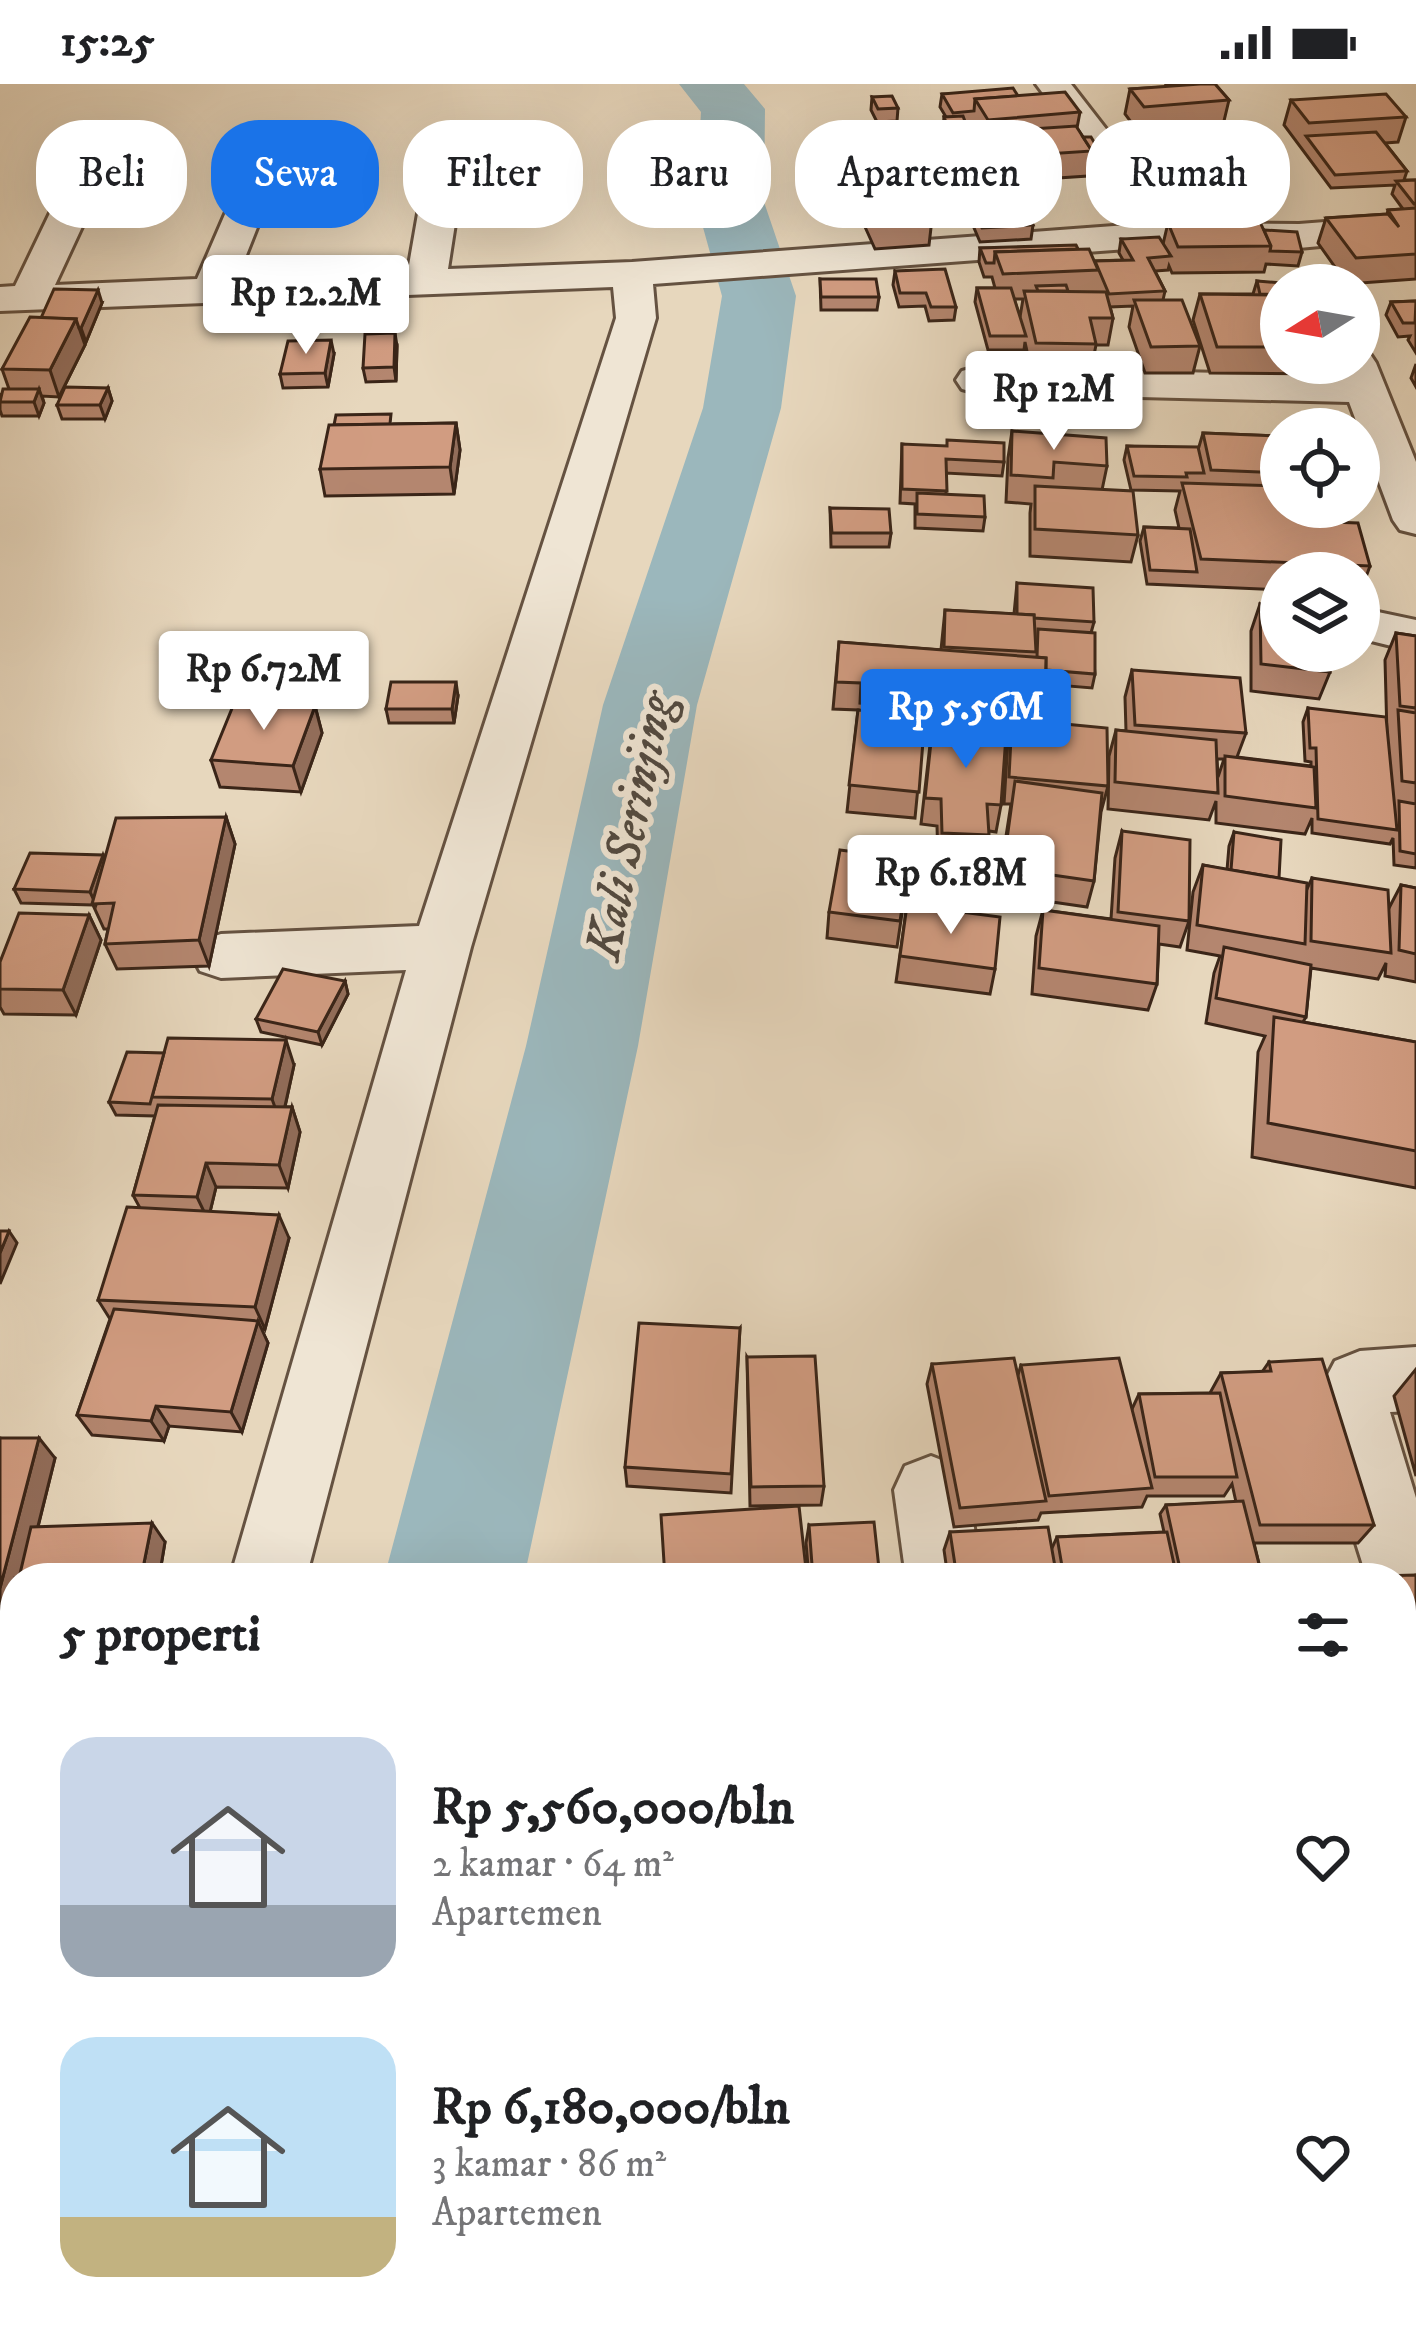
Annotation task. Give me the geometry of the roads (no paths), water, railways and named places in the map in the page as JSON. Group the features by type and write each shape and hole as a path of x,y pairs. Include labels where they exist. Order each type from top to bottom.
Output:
{"street":[{"path":"1053,84 1168,234"},
{"path":"15,298 632,274 1168,234 1307,252 1416,226"},
{"path":"15,298 57,228"},
{"path":"211,292 238,228"},
{"path":"426,282 435,228"},
{"path":"272,1563 442,947 636,318 632,274"},
{"path":"977,380 1260,377"},
{"path":"1363,384 1416,520"},
{"path":"1380,628 1416,636"},
{"path":"221,956 442,947"},
{"path":"1401,1563 1358,1435 1351,1399 1360,1383 1416,1378"},
{"path":"932,1490 942,1563"}],"waterway":[{"name":"Kali Serinjing","path":"458,1563 582,1046 650,705 742,408 759,296 730,202 733,109 710,84"}]}
